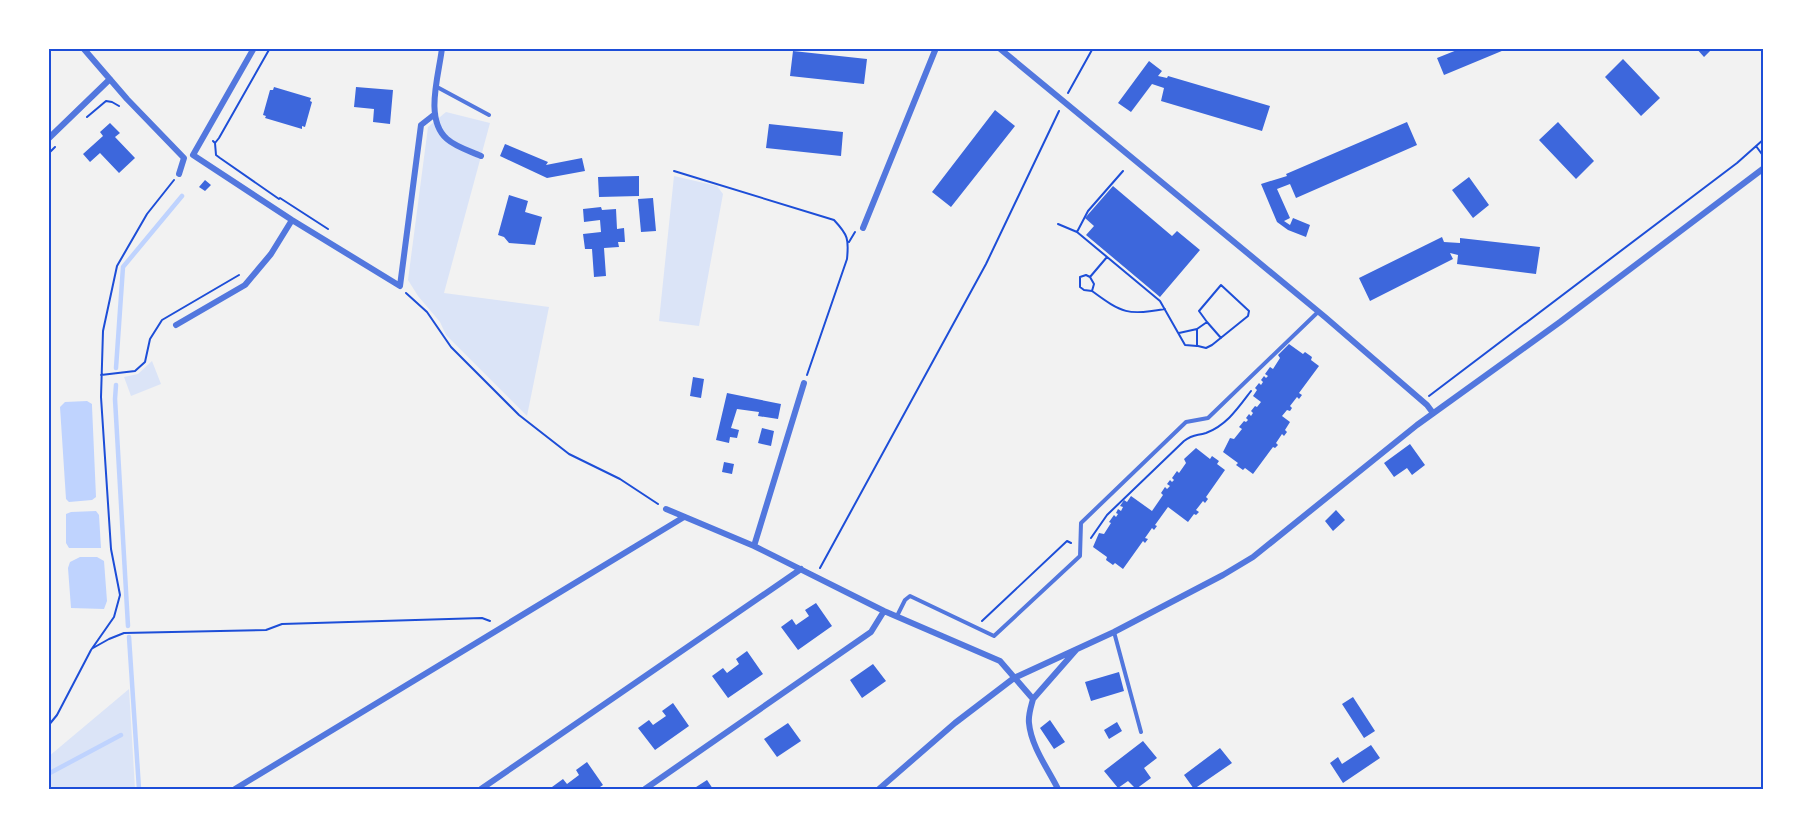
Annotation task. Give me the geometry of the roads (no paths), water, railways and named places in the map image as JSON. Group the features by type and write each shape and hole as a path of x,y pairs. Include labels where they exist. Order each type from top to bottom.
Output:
{"street":[{"path":"83,48 127,99 184,158"},
{"path":"184,158 193,155 205,137 254,48"},
{"path":"442,48 435,120 441,133 450,141 481,156"},
{"path":"863,228 936,48"},
{"path":"999,48 1318,312 1433,413"},
{"path":"48,139 111,79"},
{"path":"193,155 292,220 400,286 421,125 435,114"},
{"path":"179,174 184,158"},
{"path":"879,789 955,723 1014,678 1078,647 1114,633 1223,576 1252,557 1433,413 1560,322 1764,168"},
{"path":"176,325 245,285 271,254 292,220"},
{"path":"754,546 804,382"},
{"path":"666,509 754,546 884,611 1000,661 1033,699"},
{"path":"235,789 684,517"},
{"path":"481,789 801,569"},
{"path":"645,789 872,632 884,611"},
{"path":"1058,789 1033,740 1028,722 1033,699 1078,647"}],"lane":[{"path":"437,87 489,115"},
{"path":"897,616 905,600 910,596 994,636 1080,556 1081,523 1186,422 1208,418 1318,312"},
{"path":"1114,633 1140,732"}],"water":[{"path":"87,401 92,404 96,497 92,500 69,502 66,499 60,407 65,402"},
{"path":"96,511 99,515 101,548 69,548 66,543 66,514"},
{"path":"80,557 97,557 104,561 107,601 104,609 71,608 68,568 70,562"}],"waterway":[{"path":"116,368 123,267 182,196"},
{"path":"116,385 128,626"},
{"path":"129,637 139,789"},
{"path":"48,774 121,735"}]}
